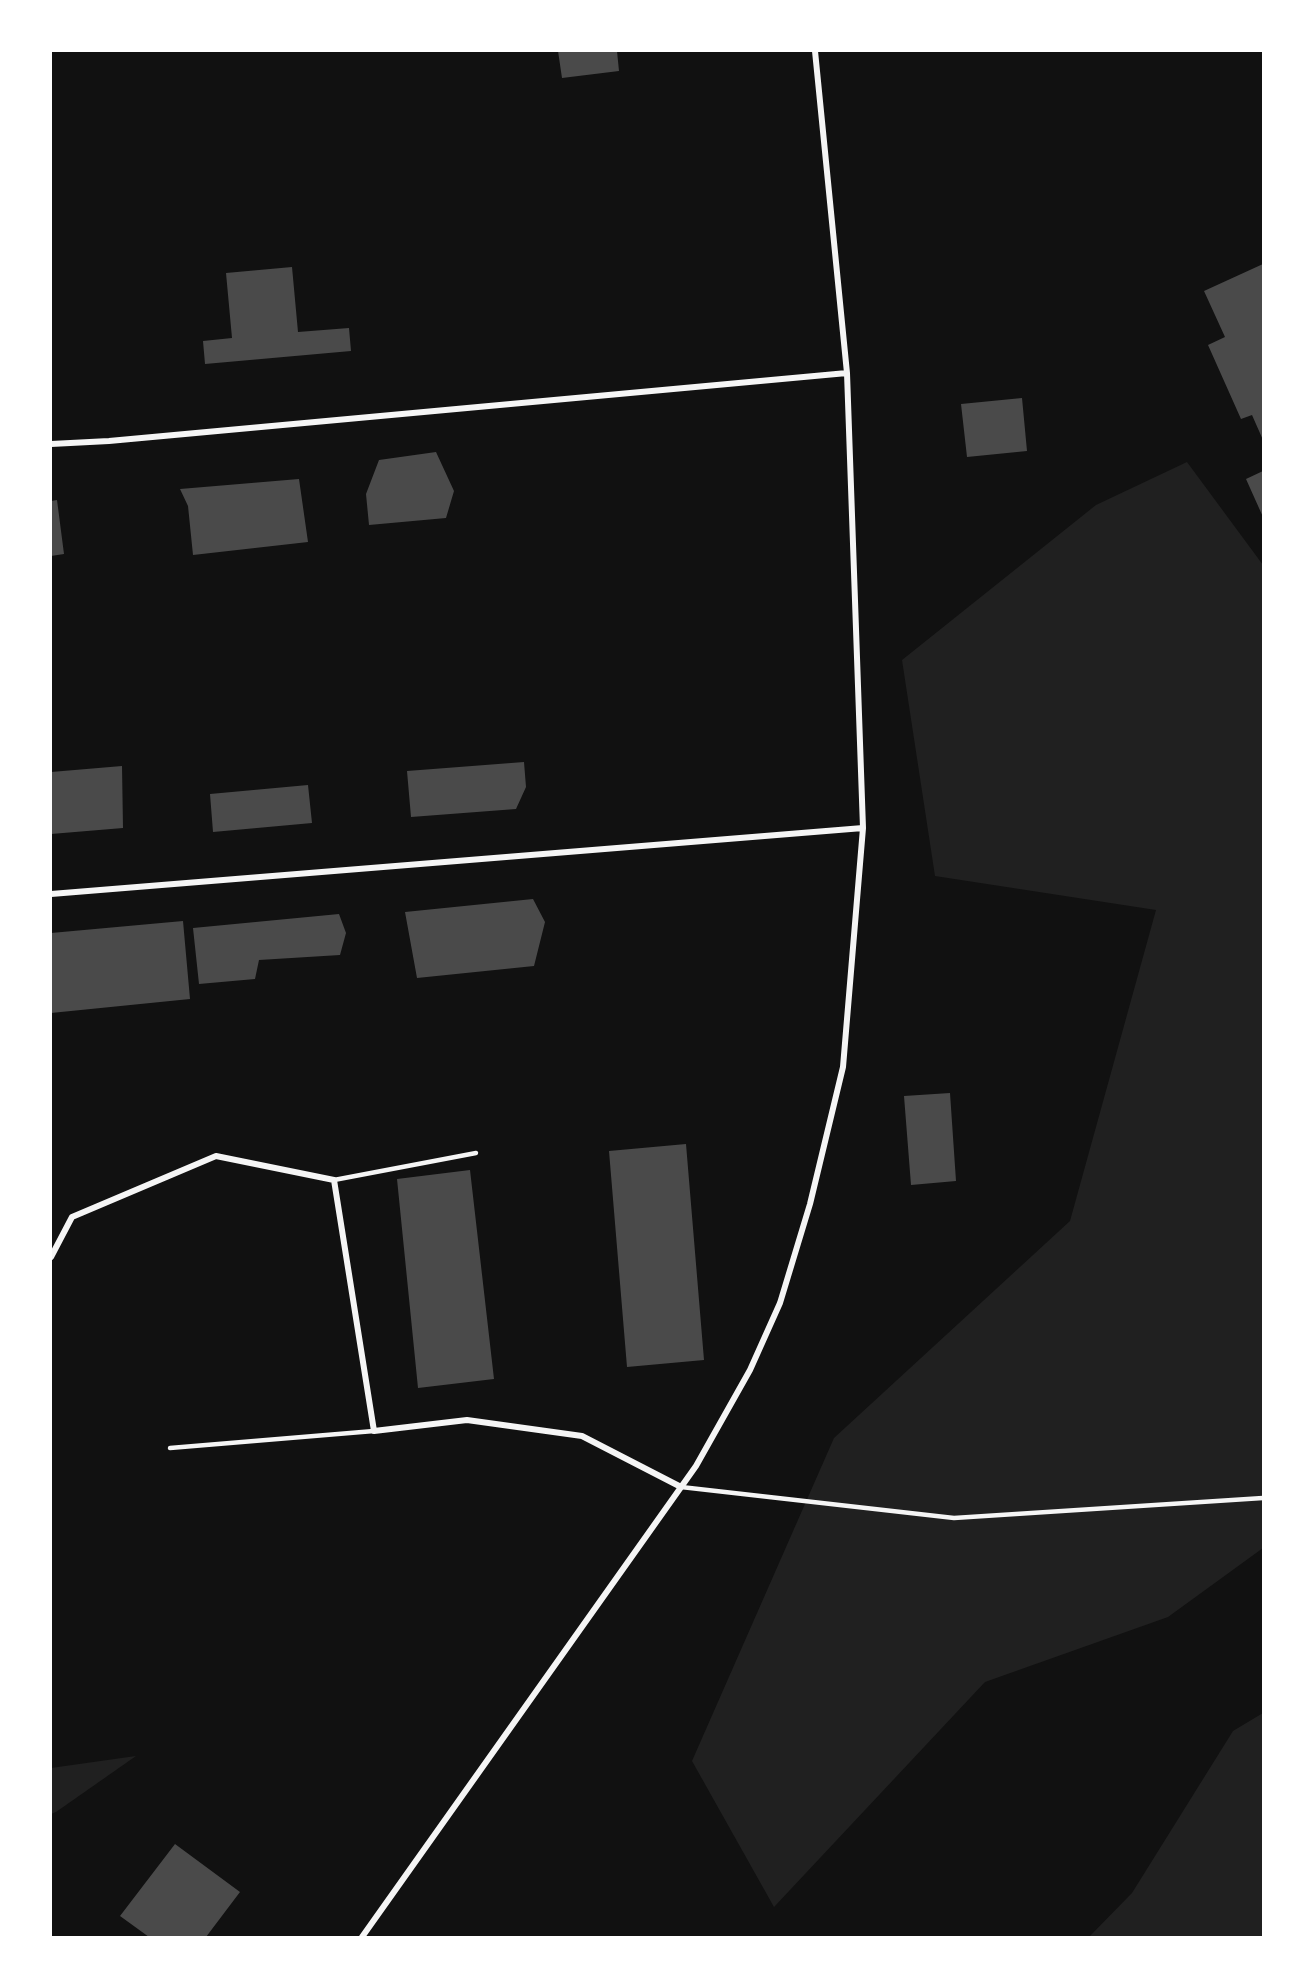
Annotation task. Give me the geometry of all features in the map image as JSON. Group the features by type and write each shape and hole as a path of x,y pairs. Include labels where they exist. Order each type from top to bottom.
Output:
{"street":[{"path":"362,1937 696,1466 750,1370 780,1303 810,1204 843,1067 862,828 847,373 815,51"},
{"path":"51,444 847,373"},
{"path":"51,894 862,828"},
{"path":"51,1257 72,1217 216,1156 334,1180 374,1431 467,1420 582,1436 681,1487"}],"lane":[{"path":"334,1180 476,1153"},
{"path":"170,1448 374,1431"},
{"path":"681,1487 954,1518 1263,1498"}],"shaded area":[{"path":"1187,462 1263,565 1263,1548 1168,1617 985,1682 774,1907 692,1761 834,1438 1070,1221 1156,910 935,876 902,660 1096,505"},
{"path":"1263,1713 1263,1937 1089,1937 1132,1893 1233,1731"},
{"path":"136,1756 56,1812 51,1814 51,1768"}],"building":[{"path":"558,51 617,51 619,71 562,78"},
{"path":"1263,264 1263,440 1252,415 1241,419 1208,345 1225,337 1204,291"},
{"path":"292,267 298,332 349,328 351,351 205,364 203,341 232,338 226,273"},
{"path":"1022,398 1027,451 967,457 961,404"},
{"path":"436,452 454,491 446,518 369,525 366,494 379,460"},
{"path":"1263,471 1263,517 1246,479"},
{"path":"299,479 308,542 193,555 188,506 180,489"},
{"path":"57,500 64,554 51,556 51,501"},
{"path":"524,762 526,787 516,809 411,817 407,771"},
{"path":"122,766 123,828 51,834 51,772"},
{"path":"308,785 312,823 213,832 210,794"},
{"path":"533,899 545,922 534,966 417,978 405,912"},
{"path":"339,914 346,933 340,955 259,960 255,979 199,984 193,928"},
{"path":"183,921 190,999 51,1013 51,933"},
{"path":"950,1093 956,1181 911,1185 904,1096"},
{"path":"686,1144 704,1360 627,1367 609,1151"},
{"path":"470,1170 494,1379 418,1388 397,1179"},
{"path":"175,1844 240,1892 206,1937 149,1937 120,1916"}]}
